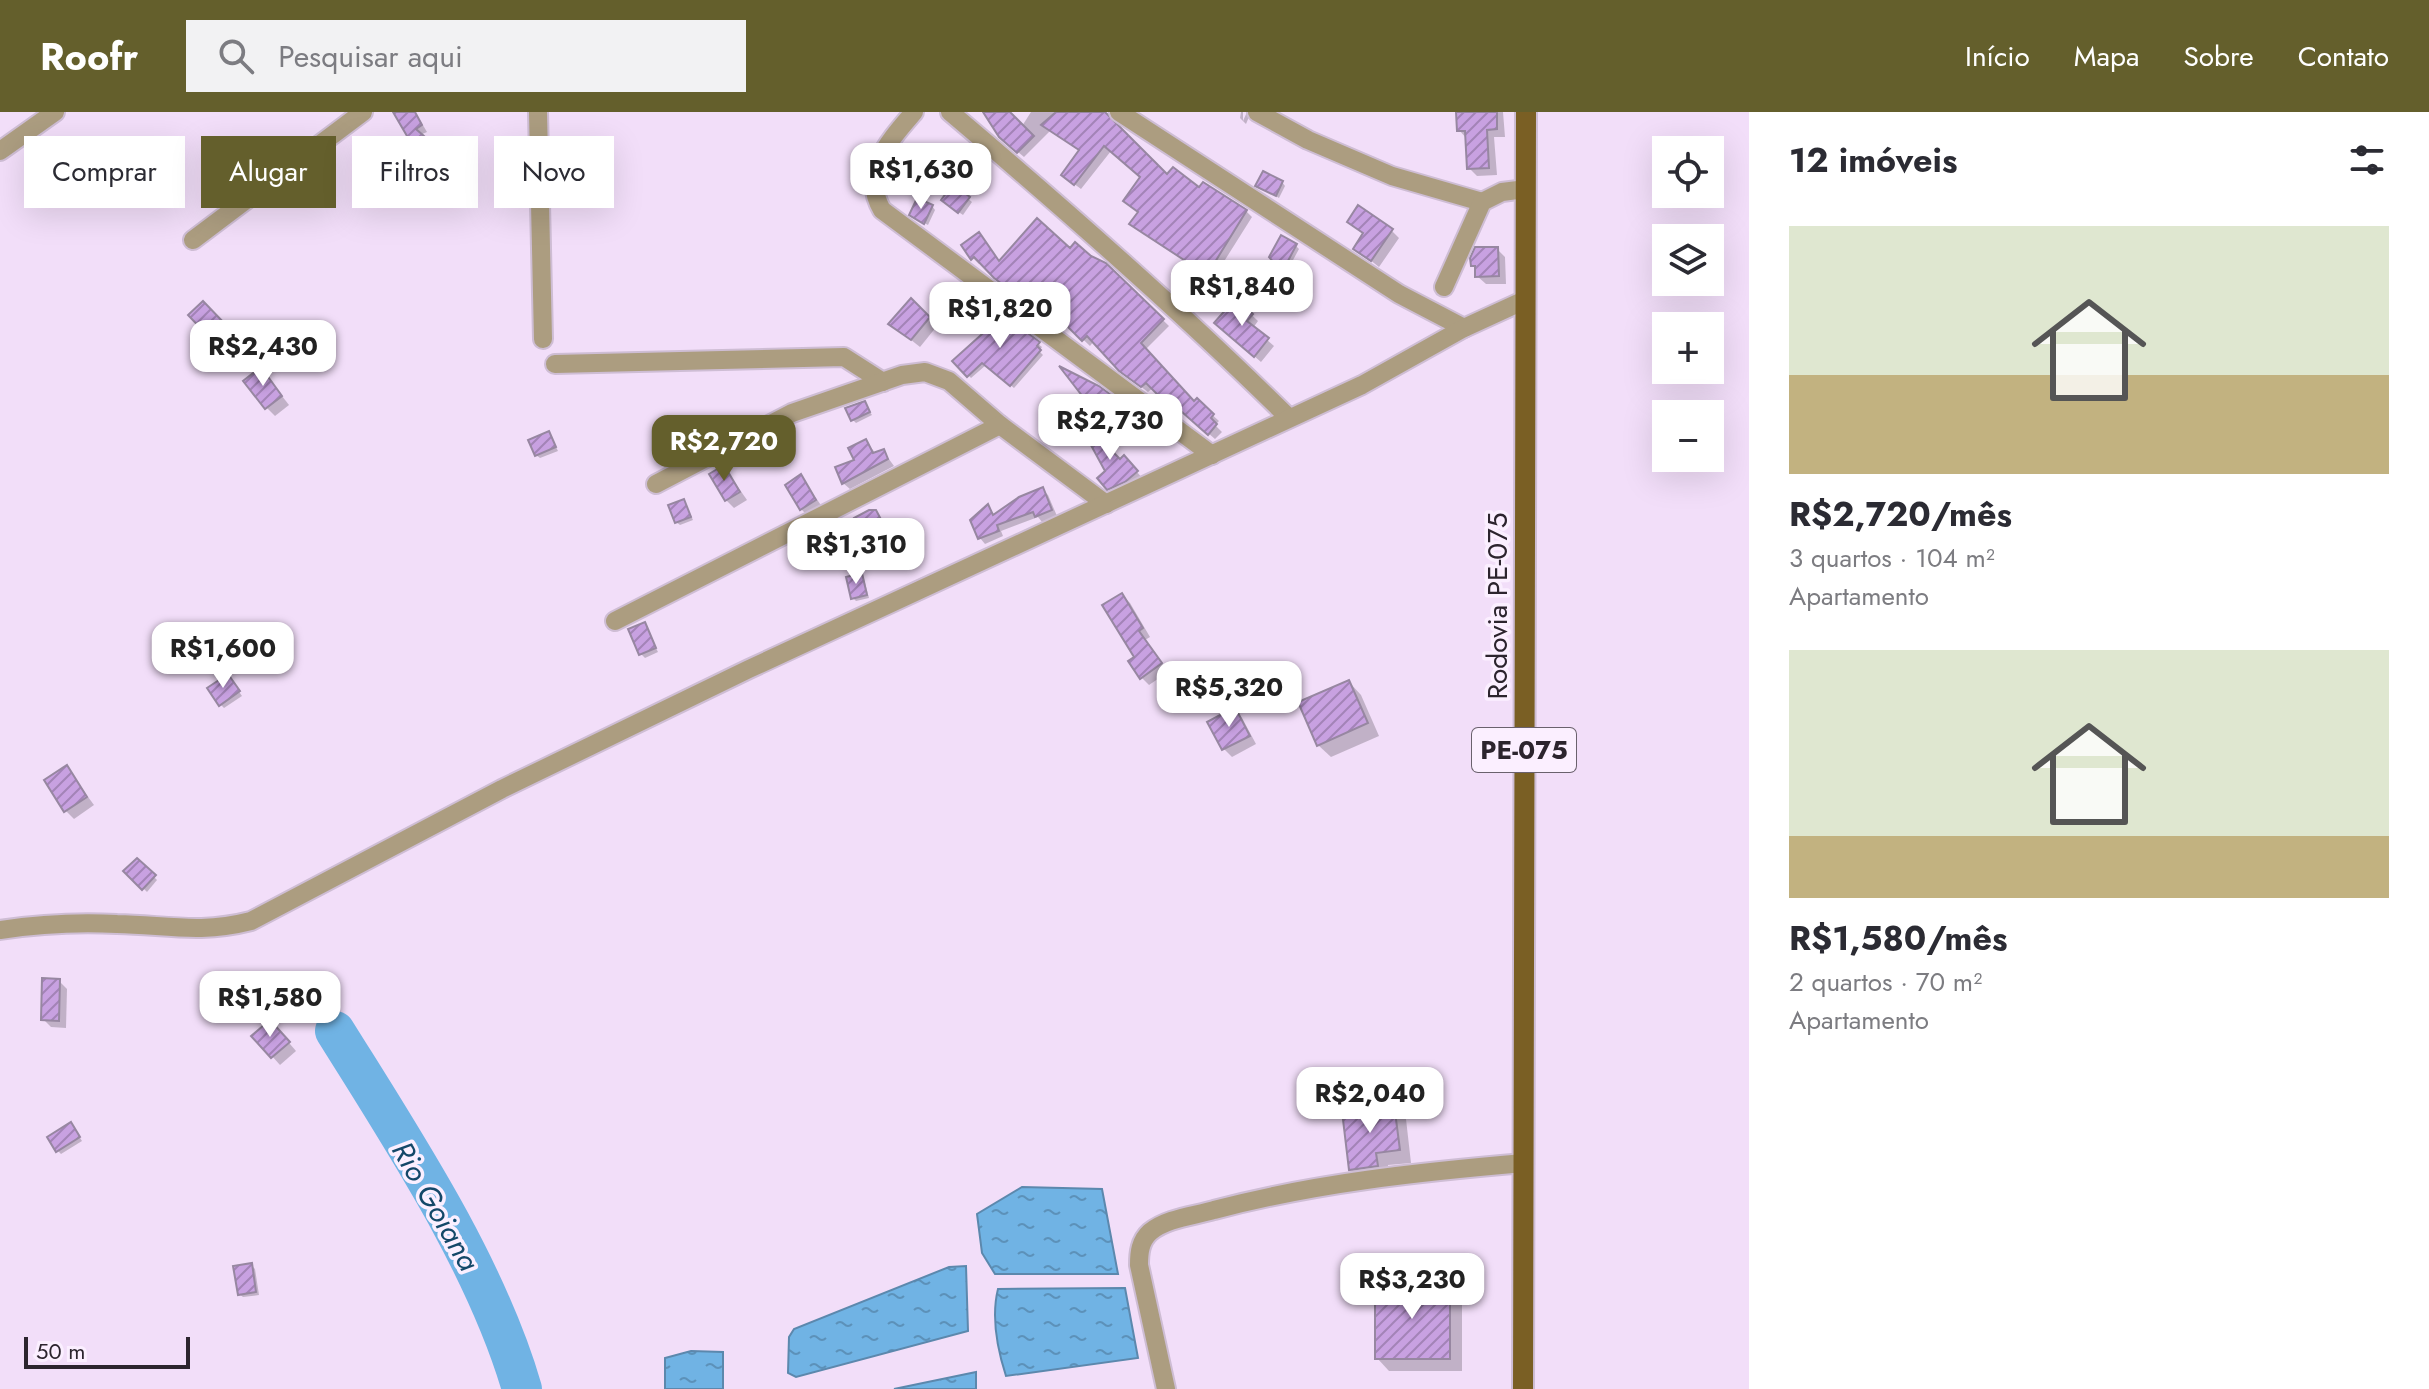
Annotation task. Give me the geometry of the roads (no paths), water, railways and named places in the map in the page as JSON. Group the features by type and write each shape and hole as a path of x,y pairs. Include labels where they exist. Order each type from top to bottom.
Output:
{"main road":[{"name":"Rodovia PE-075","path":"1523,1389 1526,112"}],"street":[{"path":"0,151 55,112"},
{"path":"193,240 363,112"},
{"path":"538,112 543,339"},
{"path":"914,112 886,145 874,169 877,201 882,210 1212,455"},
{"path":"950,112 1094,234 1221,350 1288,417"},
{"path":"1119,112 1399,294 1464,328"},
{"path":"1257,112 1308,140 1392,176 1482,202"},
{"path":"1444,287 1482,202 1502,192 1526,189"},
{"path":"0,930 46,923 119,924 191,930 229,927 251,921 516,782 749,669 1362,385 1464,328 1525,300"},
{"path":"555,364 844,357 883,382"},
{"path":"656,484 792,413 883,382 925,372 949,381 1000,425 1106,504"},
{"path":"615,621 1000,425"},
{"path":"1166,1389 1139,1265 1140,1246 1151,1231 1166,1223 1233,1205 1328,1184 1524,1163"}],"water":[{"path":"1022,1187 1102,1189 1118,1274 995,1274 982,1253 977,1214"},
{"path":"966,1266 968,1331 796,1377 788,1373 789,1337 794,1329 949,1267"},
{"path":"1125,1288 1138,1358 1006,1376 996,1332 998,1289"},
{"path":"691,1351 723,1352 723,1389 665,1389 665,1358"},
{"path":"976,1372 976,1389 894,1389"}],"waterway":[{"name":"Rio Goiana","path":"335,1031 415,1159 465,1250 506,1342 522,1389"}]}
